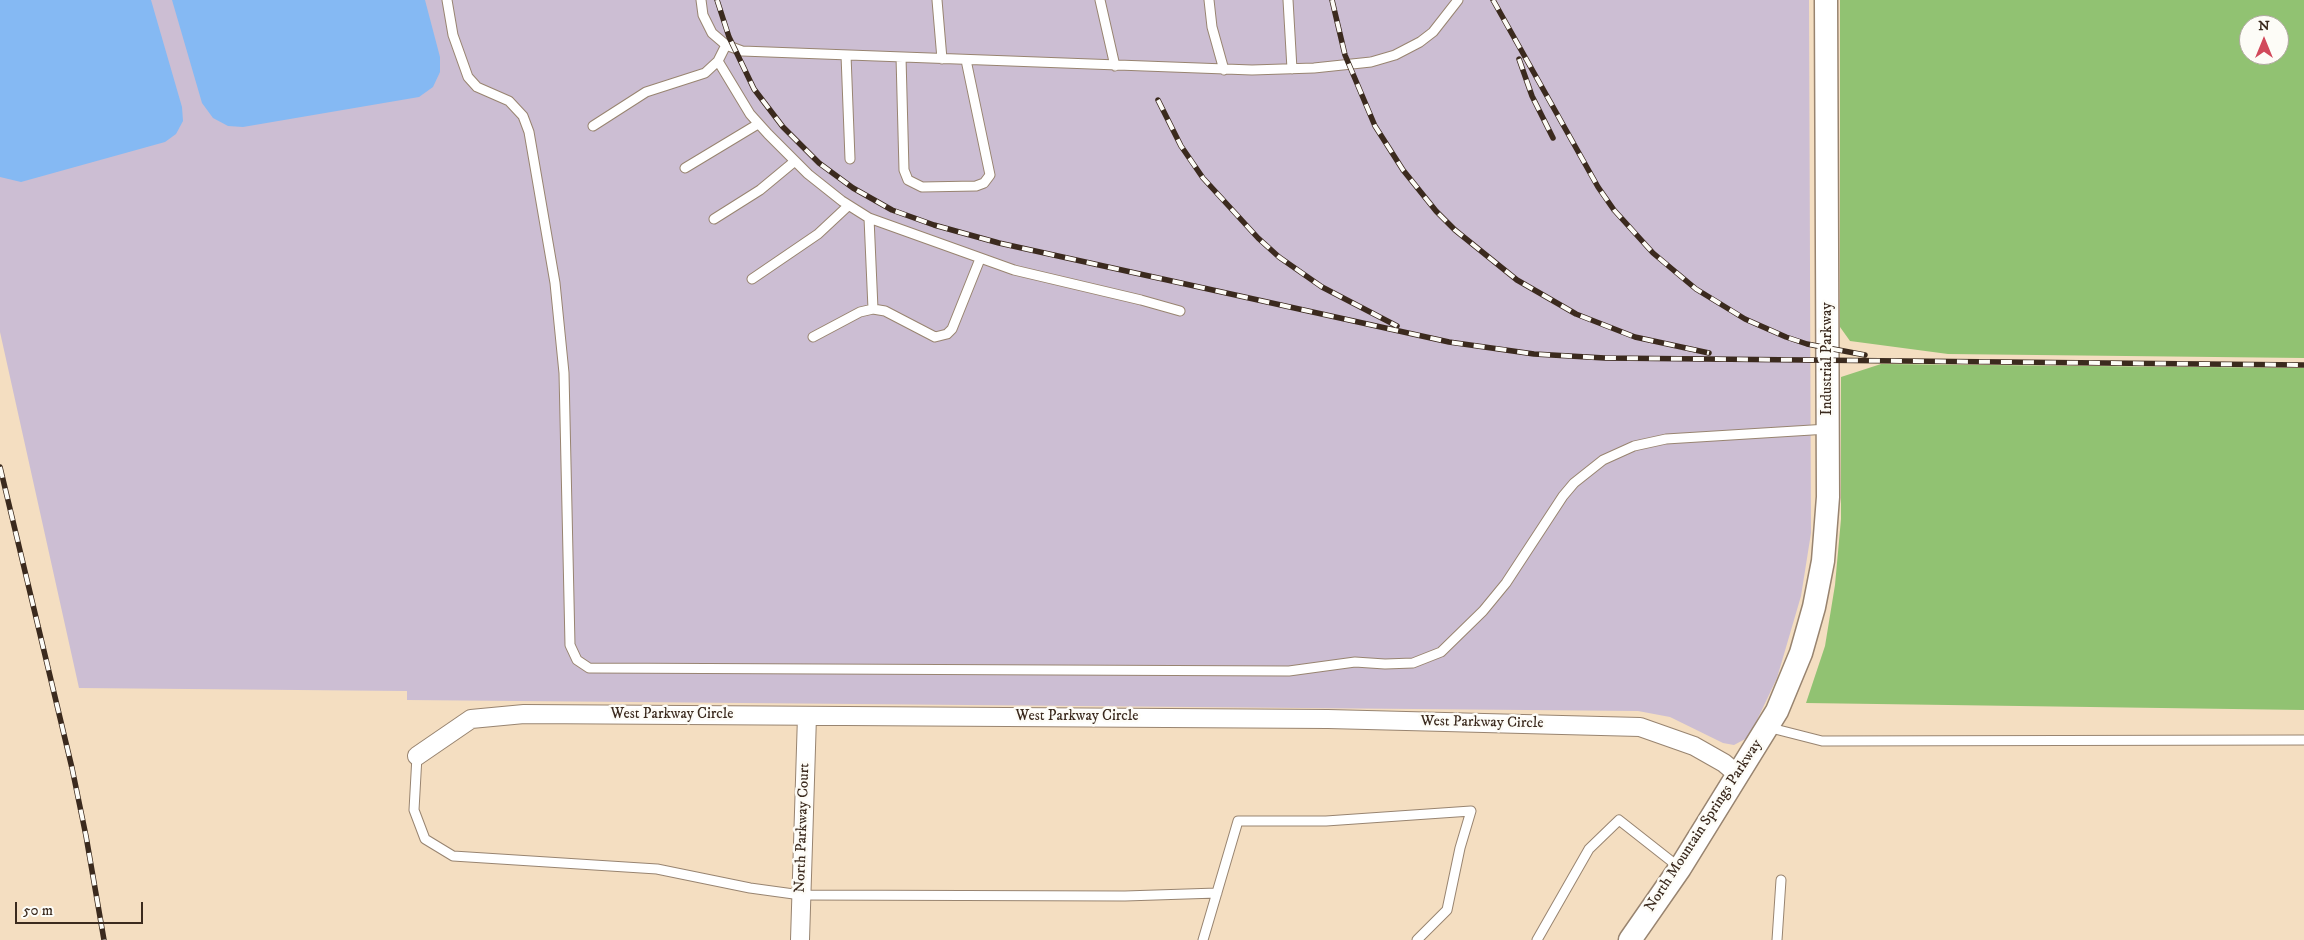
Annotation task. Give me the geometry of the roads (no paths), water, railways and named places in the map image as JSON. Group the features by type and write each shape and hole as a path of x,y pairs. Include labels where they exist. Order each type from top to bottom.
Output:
{"street":[{"name":"Industrial Parkway","path":"1772,719 1801,653 1814,607 1823,561 1828,497 1826,0"},
{"name":"West Parkway Circle","path":"417,756 471,719 524,714 1328,719 1640,727 1694,746 1724,762 1737,774"},
{"name":"North Parkway Court","path":"800,940 807,716"},
{"name":"North Mountain Springs Parkway","path":"1630,940 1680,868 1772,719"}],"lane":[{"path":"447,0 453,35 468,77 477,87 509,101 523,116 529,132 555,283 564,374 570,645 577,660 589,668 1289,672 1356,662 1413,663 1441,652 1483,610 1506,584 1563,496 1588,470 1603,460 1634,446 1666,439 1828,429"},
{"path":"701,0 707,24 712,33 726,45 751,52 1224,70 1292,69 1371,62 1396,55 1420,42 1433,32 1458,0"},
{"path":"937,0 942,59"},
{"path":"1100,0 1115,66"},
{"path":"1208,0 1214,34 1224,70"},
{"path":"1288,0 1292,69"},
{"path":"593,126 636,97 660,87 705,73 718,61 726,45"},
{"path":"846,55 850,159"},
{"path":"900,57 904,170 908,180 922,187 976,186 984,183 990,175 966,60"},
{"path":"718,61 758,124 795,161 848,206 869,218 980,259 1042,278 1180,311"},
{"path":"685,168 758,124"},
{"path":"714,219 760,190 795,161"},
{"path":"752,279 818,234 848,206"},
{"path":"869,218 873,309"},
{"path":"813,336 860,312 873,309 884,311 929,335 941,336 948,334 952,329 980,259"},
{"path":"1772,719 1822,741 2304,740"},
{"path":"417,756 414,810 425,839 453,856 657,869 750,888 801,895 1125,896 1217,893"},
{"path":"1203,940 1238,821 1326,821 1471,811 1460,848 1447,910 1417,940"},
{"path":"1537,940 1588,848 1620,820 1680,868"},
{"path":"1777,940 1780,880"}],"water":[{"path":"0,0 151,0 182,107 183,121 176,134 165,142 21,182 0,177"},
{"path":"172,0 425,0 440,57 440,72 433,87 419,97 243,127 228,126 213,118 202,103"}],"railway":[{"path":"717,0 729,37 754,89 783,127 819,163 853,188 892,210 934,225 999,243 1449,342 1534,354 1605,358 2304,365"},
{"path":"1332,0 1345,55 1375,126 1403,170 1436,211 1455,230 1517,280 1576,314 1635,337 1709,353"},
{"path":"1493,0 1598,187 1614,210 1653,253 1696,289 1745,319 1807,344 1865,355"},
{"path":"1519,59 1532,96 1553,138"},
{"path":"1158,100 1181,146 1203,178 1258,238 1279,257 1322,287 1397,326"},
{"path":"0,467 72,768 104,940"}]}
